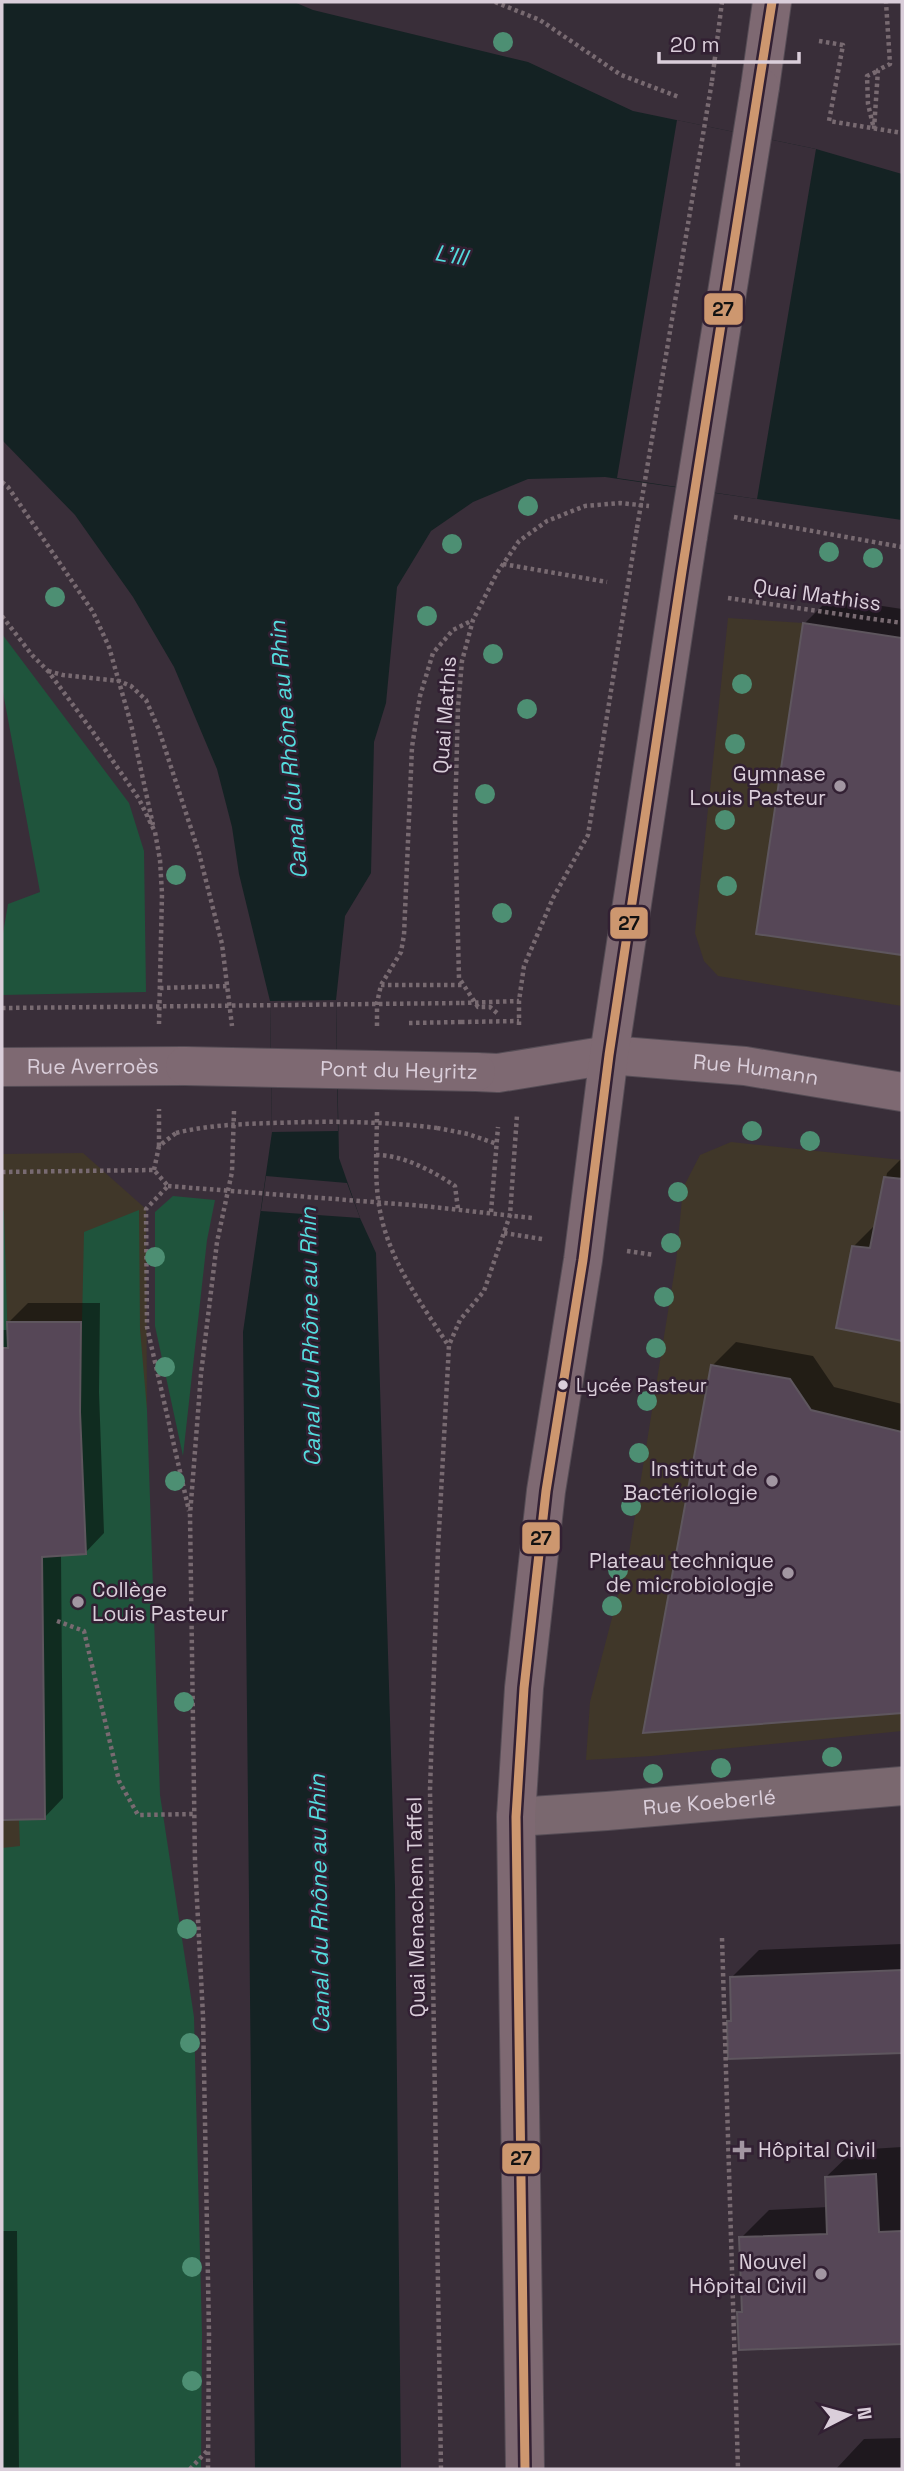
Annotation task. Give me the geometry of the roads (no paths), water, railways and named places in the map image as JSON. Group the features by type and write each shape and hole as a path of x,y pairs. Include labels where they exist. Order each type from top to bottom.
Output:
{"main road":[{"path":"526,2469 516,1817 524,1688 546,1491 583,1260 609,1055 772,2"},
{"name":"Pont du Heyritz","path":"185,1066 498,1073 609,1055"},
{"name":"Rue Humann","path":"609,1055 754,1067 902,1092"},
{"name":"Rue Averroès","path":"2,1067 185,1066"}],"street":[{"name":"Rue Koeberlé","path":"516,1817 902,1786"}],"water":[{"path":"2,2 294,2 313,10 528,62 633,111 816,149 902,174 902,520 605,477 528,479 473,502 431,531 397,587 386,703 374,742 371,873 345,916 336,1000 339,1158 360,1218 376,1253 395,1887 401,2469 255,2469 243,1332 272,1132 270,1001 217,769 174,667 133,597 75,515 2,440"}],"place":[{"name":"Gymnase Louis Pasteur","path":"840,786"},
{"name":"Lycée Pasteur","path":"563,1385"},
{"name":"Institut de Bactériologie","path":"772,1481"},
{"name":"Plateau technique de microbiologie","path":"788,1573"},
{"name":"Collège Louis Pasteur","path":"78,1602"},
{"name":"Hôpital Civil","path":"742,2150"},
{"name":"Nouvel Hôpital Civil","path":"821,2274"}],"water label":[{"name":"L'Ill","path":"451,255"},
{"name":"Canal du Rhône au Rhin","path":"288,750"},
{"name":"Canal du Rhône au Rhin","path":"310,1337"},
{"name":"Canal du Rhône au Rhin","path":"319,1904"}]}
